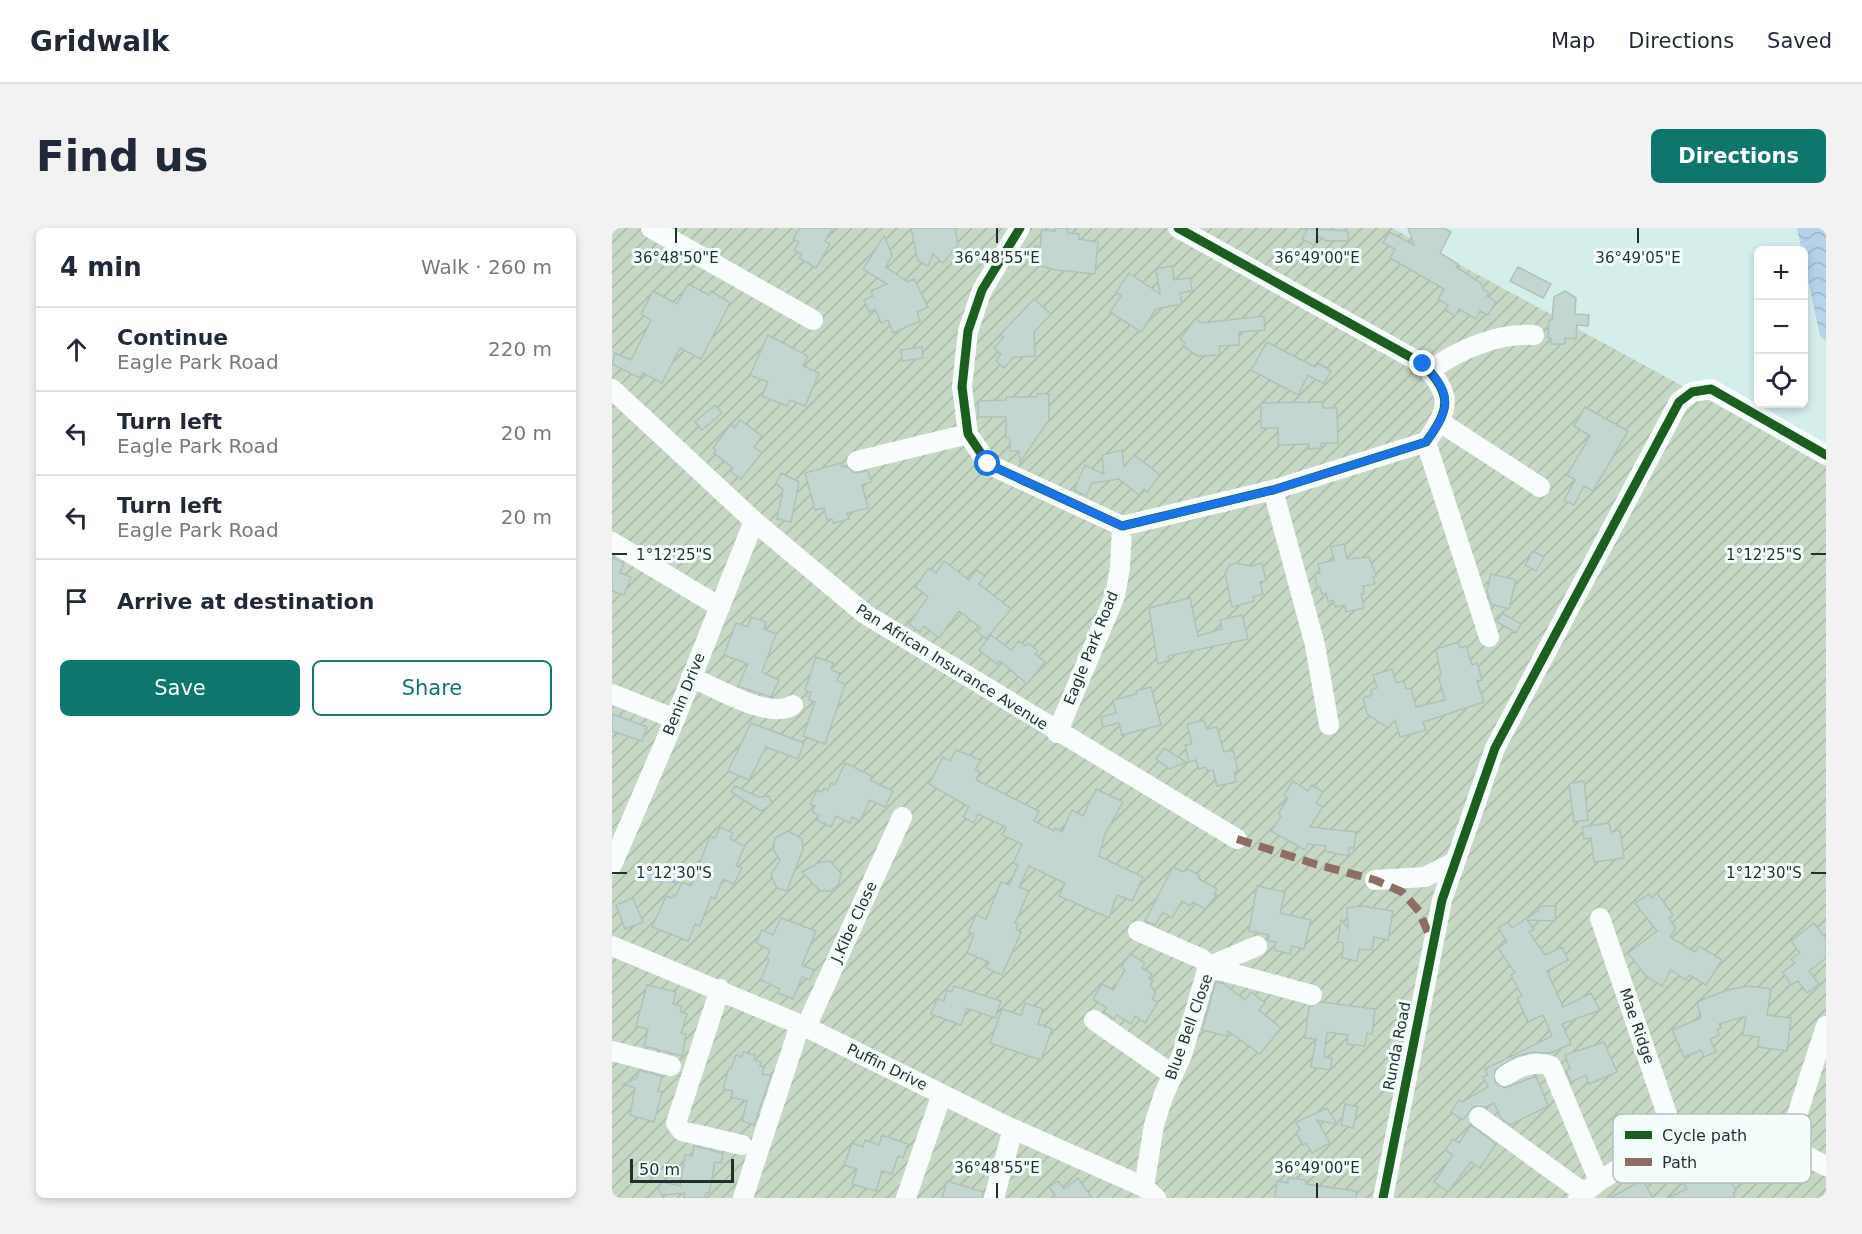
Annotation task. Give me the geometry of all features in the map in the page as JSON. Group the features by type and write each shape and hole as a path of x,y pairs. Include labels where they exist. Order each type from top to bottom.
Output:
{"street":[{"path":"651,228 813,320"},
{"path":"1020,228 982,290 968,331 962,387 968,434 988,464 1122,526 1273,490 1426,442 1440,422 1446,404 1440,381 1423,364 1178,228"},
{"path":"1430,371 1448,358 1512,334 1534,335"},
{"name":"Pan African Insurance Avenue","path":"612,389 754,521 865,614 1057,733 1237,839"},
{"name":"Runda Road","path":"1383,1198 1442,900 1495,747 1678,402 1692,392 1711,389 1826,455"},
{"path":"1440,422 1540,487"},
{"path":"856,460 968,434"},
{"path":"1426,442 1489,637"},
{"path":"1273,490 1315,645 1329,725"},
{"name":"Benin Drive","path":"612,864 675,719 754,521"},
{"name":"Eagle Park Road","path":"1057,733 1115,596 1120,568 1122,526"},
{"path":"612,542 720,607"},
{"path":"691,677 760,707 775,711 788,709 793,705"},
{"path":"612,694 675,719"},
{"name":"J.Kibe Close","path":"743,1198 803,1026 902,817"},
{"path":"1375,880 1425,877 1453,863"},
{"name":"Mae Ridge","path":"1600,918 1667,1114"},
{"path":"1138,931 1202,959 1208,968 1257,946"},
{"name":"Puffin Drive","path":"612,946 803,1026 1150,1193"},
{"name":"Blue Bell Close","path":"1150,1193 1154,1125 1182,1055 1208,968 1311,995"},
{"path":"720,990 675,1122 682,1131 742,1145"},
{"path":"1094,1020 1173,1075"},
{"path":"1797,1114 1826,1026"},
{"path":"612,1051 671,1066"},
{"path":"1504,1076 1514,1070 1542,1062 1551,1066 1587,1191"},
{"path":"906,1198 942,1094"},
{"path":"1479,1117 1587,1191"},
{"path":"994,1198 1013,1129"},
{"path":"1811,1158 1826,1165"},
{"path":"1587,1191 1613,1174"}],"green space":[{"path":"612,228 1392,228 1826,464 1826,1198 612,1198"}],"water":[{"path":"1797,228 1826,228 1826,341 1820,336 1808,280 1808,246 1801,246"},
{"path":"650,867 677,870 675,884 648,880"}],"building":[{"path":"800,228 833,228 825,241 830,244 816,268 799,258 802,254 794,250 799,242 793,239"},
{"path":"911,228 955,228 958,245 943,263 933,254 928,266 918,261"},
{"path":"1055,228 1068,228 1067,233 1079,234 1079,239 1098,242 1095,274 1056,270 1033,264 1035,246 1040,247 1042,230 1055,231"},
{"path":"1302,228 1348,231 1348,241 1327,241 1318,236 1314,245 1302,239 1307,230"},
{"path":"1408,228 1444,228 1451,232 1440,253 1458,264 1456,267 1481,283 1483,289 1489,293 1487,296 1496,302 1488,315 1480,311 1476,319 1459,309 1455,316 1445,310 1448,305 1438,299 1444,289 1390,258 1395,249 1383,243 1389,232 1414,245"},
{"path":"884,236 892,255 886,267 908,282 914,279 928,307 917,312 920,321 893,333 888,320 881,323 875,309 869,312 864,300 873,296 871,291 887,284 863,269"},
{"path":"1172,266 1174,280 1190,278 1192,291 1180,293 1182,304 1156,309 1141,332 1110,312 1121,296 1116,292 1129,273 1160,294 1156,269"},
{"path":"1518,267 1551,284 1543,298 1510,281"},
{"path":"688,284 709,295 711,291 730,303 701,359 680,348 662,383 643,373 640,378 612,364 615,353 631,360 651,320 641,314 653,291 677,304"},
{"path":"1565,291 1576,298 1575,314 1589,315 1588,326 1577,325 1576,339 1565,338 1565,344 1551,344 1551,338 1548,338 1549,320 1552,320 1554,297"},
{"path":"1034,299 1051,314 1034,332 1035,356 1014,357 1004,368 996,361 1001,354 994,348 1004,337 1000,335"},
{"path":"1264,316 1265,330 1239,332 1239,345 1219,346 1220,355 1198,356 1183,346 1185,343 1180,339 1196,318 1201,323"},
{"path":"768,335 808,356 803,366 819,373 805,406 790,400 787,406 762,396 768,382 750,375"},
{"path":"1267,342 1315,367 1318,363 1331,371 1324,384 1308,375 1298,395 1251,370"},
{"path":"922,347 923,358 902,361 901,350"},
{"path":"1037,394 1049,394 1049,420 1020,462 1019,451 1010,451 1010,438 1006,438 1006,417 978,417 978,401 1006,400 1006,397 1037,397"},
{"path":"1323,402 1323,408 1337,408 1338,443 1321,443 1321,448 1309,449 1309,444 1278,445 1278,428 1261,428 1261,403"},
{"path":"715,405 722,413 702,430 695,422"},
{"path":"1585,407 1628,431 1593,491 1584,486 1574,505 1564,500 1575,480 1567,475 1590,436 1574,426"},
{"path":"740,420 762,436 754,447 762,453 741,479 731,472 733,468 714,453 716,450 713,448 731,424 734,428"},
{"path":"1122,450 1124,467 1134,455 1160,475 1147,492 1144,489 1139,495 1119,479 1092,483 1086,496 1074,490 1085,465 1104,474 1102,455"},
{"path":"841,463 842,467 847,466 854,473 868,471 871,482 862,485 868,508 847,513 849,519 833,523 832,519 827,520 824,508 815,510 805,473"},
{"path":"781,473 799,482 791,522 777,519 783,490 776,483"},
{"path":"1344,544 1347,559 1369,557 1376,576 1373,577 1375,584 1363,586 1364,594 1361,594 1364,608 1346,612 1345,605 1335,607 1333,600 1328,602 1326,593 1322,594 1320,587 1317,587 1315,574 1320,573 1318,564 1334,560 1331,547"},
{"path":"1533,551 1544,557 1536,571 1525,565"},
{"path":"612,557 624,563 620,573 631,577 624,595 612,591"},
{"path":"944,561 969,580 976,570 985,576 979,584 1011,609 986,639 977,632 981,628 959,611 939,638 924,626 920,632 909,624 928,597 915,587 929,568 936,573"},
{"path":"1236,563 1251,566 1262,563 1266,581 1260,582 1263,594 1253,597 1254,601 1232,607 1225,573 1230,565"},
{"path":"1491,574 1516,580 1509,609 1491,604 1487,591"},
{"path":"1190,598 1198,636 1222,629 1220,620 1242,615 1248,639 1168,656 1169,660 1158,664 1149,608"},
{"path":"1502,613 1521,624 1516,633 1497,622"},
{"path":"751,617 766,622 764,629 776,634 762,672 779,680 771,697 738,686 748,664 724,655 736,623 748,627"},
{"path":"991,635 1011,650 1019,641 1025,646 1028,643 1038,651 1035,654 1045,662 1027,684 1000,661 997,664 979,650"},
{"path":"1458,642 1460,648 1466,646 1472,665 1477,663 1482,680 1477,681 1484,702 1423,722 1426,730 1400,737 1395,720 1388,728 1367,714 1363,698 1372,695 1371,690 1377,688 1373,675 1392,669 1396,683 1404,681 1406,689 1411,688 1416,707 1445,700 1438,676 1441,675 1436,649"},
{"path":"816,657 833,663 831,670 840,673 837,681 845,684 825,744 803,736 815,702 809,700 811,692 805,690"},
{"path":"1151,687 1161,725 1122,735 1119,723 1103,727 1101,717 1116,713 1113,700 1137,694 1136,691"},
{"path":"612,714 647,727 642,741 612,731"},
{"path":"1204,720 1207,729 1217,727 1224,752 1233,750 1238,771 1234,772 1236,782 1217,786 1213,770 1207,771 1206,767 1199,769 1196,760 1189,762 1185,745 1192,744 1187,724"},
{"path":"751,723 804,743 798,759 766,747 749,780 728,771"},
{"path":"1164,748 1186,762 1170,769 1156,759"},
{"path":"956,750 981,760 975,770 980,772 976,780 1039,811 1034,821 1054,831 1055,828 1062,832 1072,810 1083,816 1096,789 1123,802 1105,834 1099,856 1143,877 1132,901 1117,895 1109,918 1059,896 1065,883 1029,866 1019,887 1029,891 1015,923 1018,924 1016,929 1021,932 1002,975 986,968 989,962 967,953 974,934 968,932 976,915 986,919 1001,882 1009,885 1018,865 1013,863 1022,844 1002,835 1006,827 978,814 974,823 963,817 969,807 929,784 943,757 950,761"},
{"path":"845,763 872,776 870,780 893,791 885,807 870,800 860,821 852,817 850,823 836,816 831,827 817,820 819,815 812,812 815,806 810,804 817,790 822,792 824,788 828,790 831,783 835,785"},
{"path":"1293,781 1308,791 1312,785 1323,792 1316,803 1323,807 1310,827 1356,832 1354,848 1349,848 1348,856 1325,851 1326,846 1308,844 1305,850 1271,831 1281,816 1278,814 1288,798 1284,795"},
{"path":"1584,781 1588,820 1574,822 1569,784"},
{"path":"735,786 759,797 769,796 772,804 761,811 731,792"},
{"path":"1609,823 1611,832 1620,830 1624,858 1594,862 1591,838 1584,839 1582,827"},
{"path":"720,827 733,833 730,839 745,846 736,866 742,868 734,884 723,879 715,899 711,897 700,926 695,924 688,941 652,927 666,896 672,898 673,895 676,896 682,882 691,886 710,836 715,838"},
{"path":"788,831 802,839 803,849 787,891 777,888 771,875 780,860 773,849 775,838"},
{"path":"830,861 841,873 839,884 831,891 820,891 802,872 820,862"},
{"path":"1173,867 1183,872 1188,869 1200,876 1198,878 1217,889 1214,894 1217,895 1205,909 1193,902 1190,906 1182,901 1172,918 1163,912 1155,925 1145,921"},
{"path":"1257,886 1285,892 1280,913 1311,920 1304,949 1292,946 1290,954 1274,950 1276,942 1268,941 1269,935 1249,931"},
{"path":"1657,893 1673,915 1669,919 1676,928 1670,937 1695,952 1699,946 1722,960 1706,985 1689,975 1686,980 1671,970 1662,986 1646,976 1628,953 1657,931 1635,903 1649,894 1651,898"},
{"path":"633,898 643,922 625,929 616,905"},
{"path":"1362,906 1393,911 1388,940 1374,937 1372,950 1359,949 1357,961 1342,958 1344,943 1338,942 1341,920 1348,928 1347,908"},
{"path":"1539,906 1556,906 1555,921 1527,920 1534,929 1529,932 1545,955 1562,947 1568,960 1547,971 1563,1007 1591,993 1600,1010 1562,1024 1571,1044 1550,1053 1532,1052 1517,1056 1495,1070 1495,1082 1505,1088 1536,1076 1548,1106 1510,1125 1501,1118 1494,1103 1486,1107 1474,1106 1463,1120 1451,1112 1459,1100 1462,1102 1488,1087 1483,1077 1488,1075 1485,1069 1552,1036 1543,1015 1528,1022 1517,998 1522,996 1511,975 1515,973 1498,948 1507,942 1498,928 1508,922 1512,928 1539,910"},
{"path":"781,918 816,931 802,965 814,970 810,980 802,977 793,999 778,993 780,989 761,980 769,960 766,959 770,950 756,943 762,930 773,935"},
{"path":"1814,923 1826,939 1826,958 1809,971 1819,984 1807,993 1798,981 1791,985 1783,972 1795,963 1791,959 1800,953 1791,941"},
{"path":"1130,954 1145,963 1142,968 1152,974 1149,978 1153,981 1150,985 1156,993 1152,999 1158,1002 1145,1023 1135,1016 1131,1024 1117,1015 1114,1019 1104,1012 1107,1008 1093,999 1102,984 1113,990 1125,970 1121,967"},
{"path":"1216,982 1224,984 1245,1000 1251,992 1265,1003 1259,1010 1281,1028 1260,1054 1228,1031 1227,1036 1202,1030"},
{"path":"647,985 676,992 673,1004 682,1006 680,1012 687,1014 681,1033 686,1034 682,1056 644,1046 648,1029 636,1026"},
{"path":"954,986 1001,1001 995,1018 967,1008 961,1025 931,1014 937,999 944,1001 947,990 952,992"},
{"path":"1749,986 1771,989 1767,1015 1791,1018 1787,1051 1758,1047 1759,1037 1743,1035 1746,1016 1719,1024 1721,1028 1717,1029 1719,1035 1710,1039 1716,1052 1704,1057 1701,1050 1684,1057 1672,1030 1701,1018 1697,1002 1727,990"},
{"path":"1321,1002 1375,1009 1372,1034 1367,1033 1365,1046 1347,1044 1348,1035 1327,1032 1324,1057 1332,1058 1330,1070 1311,1067 1316,1039 1305,1038 1309,1007"},
{"path":"1025,1003 1043,1009 1038,1024 1052,1029 1041,1060 990,1043 1002,1009 1021,1015"},
{"path":"1604,1042 1617,1072 1589,1084 1586,1075 1571,1082 1566,1071 1570,1069 1565,1055"},
{"path":"743,1052 755,1055 754,1060 761,1062 760,1066 764,1067 762,1074 771,1076 754,1125 742,1121 747,1101 731,1097 733,1091 723,1089 729,1068 736,1055 742,1057"},
{"path":"639,1070 662,1076 658,1091 662,1092 654,1122 630,1115 635,1088 624,1084 637,1078"},
{"path":"1345,1104 1358,1107 1353,1128 1341,1125"},
{"path":"1327,1108 1337,1124 1317,1120 1330,1143 1312,1153 1306,1143 1303,1145 1296,1132 1300,1130 1296,1122"},
{"path":"1471,1125 1496,1144 1480,1168 1471,1162 1448,1192 1434,1182 1453,1155 1445,1150 1453,1139 1459,1143"},
{"path":"882,1135 908,1144 903,1158 898,1156 892,1174 882,1171 876,1191 852,1184 857,1169 844,1165 852,1143 863,1147 865,1140 879,1145"},
{"path":"694,1146 723,1153 721,1163 715,1162 709,1193 706,1193 705,1198 684,1198 685,1193 662,1195 658,1188 663,1182 680,1186 685,1155 692,1156"},
{"path":"1078,1178 1092,1198 1051,1198 1055,1195 1049,1187 1058,1181 1064,1189"},
{"path":"1288,1178 1306,1180 1306,1184 1356,1191 1356,1198 1275,1198 1277,1181 1288,1183"},
{"path":"947,1181 983,1192 982,1198 942,1198"},
{"path":"1638,1183 1645,1183 1653,1198 1610,1198"},
{"path":"1683,1183 1732,1183 1736,1192 1733,1193 1735,1198 1668,1198 1687,1189"}],"marked path":[{"path":"1237,839 1375,880 1402,892 1419,911 1432,942"}],"cycle path":[{"path":"1020,228 982,290 968,331 962,387 968,434 988,464 1122,526 1273,490 1426,442 1440,420 1445,402 1440,385 1423,364 1178,228"},
{"path":"1383,1198 1442,900 1495,748 1679,402 1692,392 1711,389 1826,455"}],"route":[{"path":"988,464 1122,526 1273,490 1426,442 1440,422 1446,404 1440,381 1423,364"}]}
